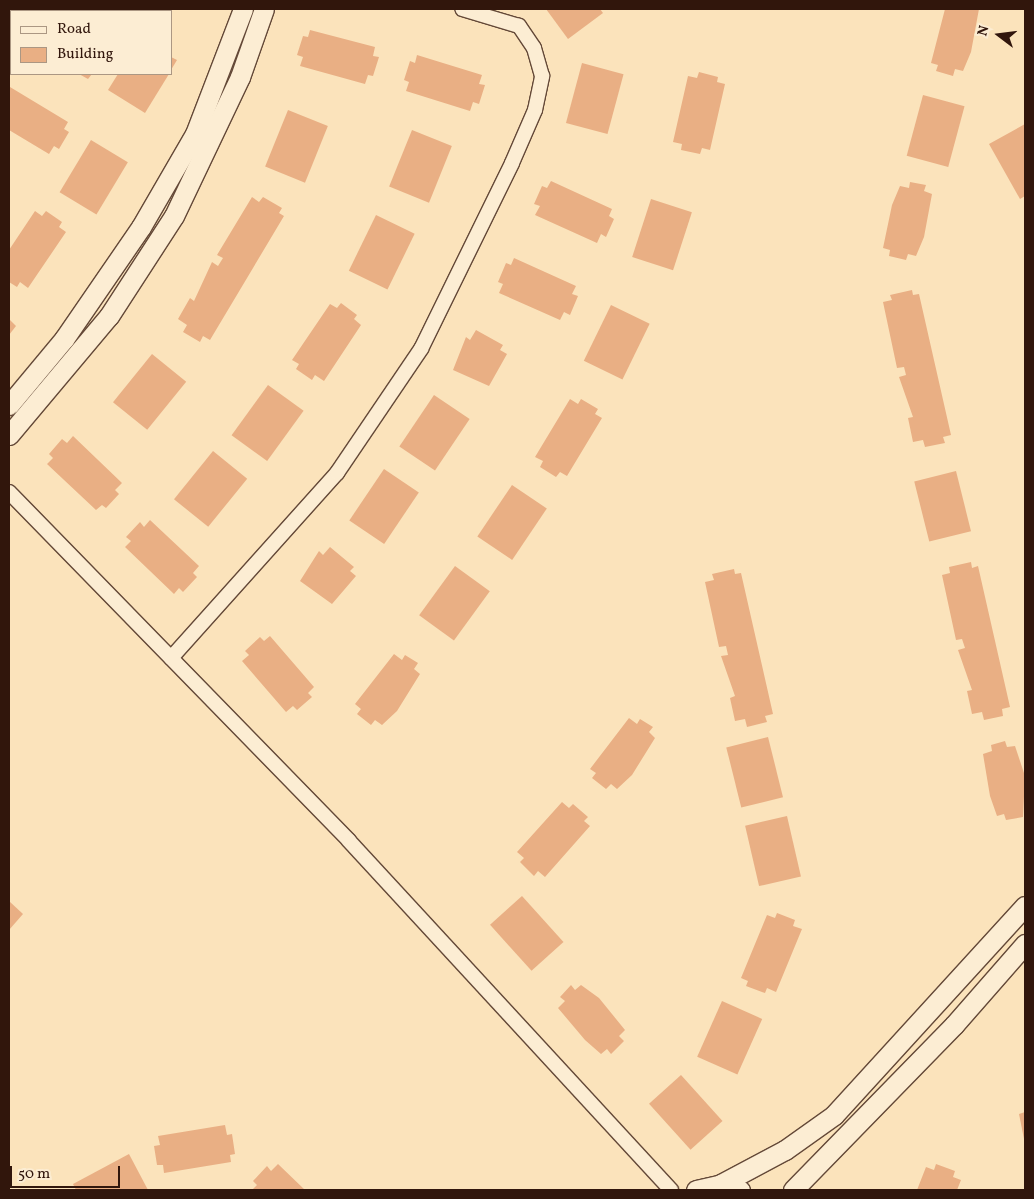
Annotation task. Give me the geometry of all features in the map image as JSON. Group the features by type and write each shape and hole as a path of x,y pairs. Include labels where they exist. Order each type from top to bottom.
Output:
{"street":[{"path":"9,405 64,338 141,227 195,134 243,9"},
{"path":"9,435 109,316 174,216 240,77 264,9"},
{"path":"170,658 337,473 421,348 512,163 535,110 542,76 534,48 518,26 462,9"},
{"path":"9,492 349,841 671,1190"},
{"path":"696,1190 721,1184 785,1150 834,1116 1025,906"},
{"path":"792,1190 954,1025 1025,944"},
{"path":"721,1184 740,1190"}],"building":[{"path":"9,9 23,9 10,10 9,33"},
{"path":"546,9 600,9 603,13 568,39"},
{"path":"945,9 979,9 971,52 963,71 955,69 953,76 936,71 938,65 931,63"},
{"path":"310,30 375,47 373,56 379,57 373,76 368,75 365,84 300,66 303,57 297,55 303,36 308,37"},
{"path":"417,55 482,75 479,84 485,85 479,104 473,102 470,111 406,91 409,82 404,80 410,61 415,63"},
{"path":"172,58 177,60 172,68"},
{"path":"582,63 624,74 607,134 566,123"},
{"path":"699,72 718,77 717,82 725,84 710,150 702,148 700,154 681,150 682,144 673,142 688,76 697,78"},
{"path":"81,75 91,75 88,79"},
{"path":"117,75 168,75 145,113 108,90"},
{"path":"10,87 68,122 64,129 69,132 59,149 54,146 49,154 9,130"},
{"path":"923,95 965,106 948,167 907,156"},
{"path":"288,110 328,126 305,183 265,167"},
{"path":"1025,124 1025,196 1020,199 989,144"},
{"path":"412,130 452,146 429,203 389,187"},
{"path":"91,140 128,162 96,214 60,192"},
{"path":"551,181 612,209 609,216 614,219 606,237 601,234 597,243 535,215 540,206 534,204 542,186 547,188"},
{"path":"910,182 926,185 924,191 932,194 924,237 916,256 908,254 906,260 889,256 890,250 883,248 892,205 900,186 909,188"},
{"path":"252,197 259,202 263,197 282,208 279,213 284,216 210,340 203,336 200,342 183,332 187,325 178,319 190,298 194,301 212,262 218,266 223,258 217,255"},
{"path":"651,199 692,212 673,270 632,257"},
{"path":"35,211 42,216 46,211 62,222 59,227 66,232 28,288 20,282 17,287 9,282 9,250"},
{"path":"376,215 415,234 387,290 349,271"},
{"path":"514,258 576,286 572,294 578,296 570,315 564,312 560,320 499,293 503,284 498,282 506,263 511,265"},
{"path":"912,290 913,295 919,294 951,435 943,437 945,443 925,447 923,440 913,442 908,418 913,417 899,377 906,375 904,367 897,368 883,302 892,300 890,295"},
{"path":"341,303 357,315 354,319 361,325 324,381 315,375 312,380 296,369 299,364 292,360 330,304 337,308"},
{"path":"611,305 650,324 622,380 584,361"},
{"path":"9,319 16,326 9,335"},
{"path":"476,330 503,345 500,350 507,354 489,386 453,370 466,337 470,340"},
{"path":"152,354 186,382 147,430 113,402"},
{"path":"268,385 304,411 267,461 232,435"},
{"path":"434,395 470,419 435,470 399,446"},
{"path":"570,399 578,404 581,399 598,409 595,414 602,418 567,476 560,472 556,477 540,467 543,461 535,457"},
{"path":"73,436 122,483 115,490 119,494 106,508 102,505 96,510 47,464 53,458 49,454 62,439 67,443"},
{"path":"213,451 247,479 208,527 174,499"},
{"path":"384,469 419,492 384,544 349,520"},
{"path":"956,471 971,531 929,542 914,481"},
{"path":"512,485 547,508 512,560 477,536"},
{"path":"150,520 199,566 193,573 197,577 183,592 179,588 174,594 125,547 131,541 126,537 140,522 144,527"},
{"path":"330,547 354,567 350,571 356,576 332,604 300,581 319,551 323,555"},
{"path":"971,562 972,568 978,566 1010,707 1002,709 1003,716 984,720 982,712 972,714 967,691 972,690 958,650 965,648 962,639 956,640 942,575 950,573 949,567"},
{"path":"455,566 490,591 454,641 419,615"},
{"path":"734,569 735,574 741,573 773,714 765,716 767,722 747,727 745,719 735,721 730,698 735,696 721,656 728,655 726,646 719,647 705,582 714,580 712,574"},
{"path":"270,636 314,687 308,693 312,697 297,710 293,706 286,712 242,661 249,655 245,651 260,637 264,641"},
{"path":"394,654 402,660 405,655 418,663 414,669 420,674 397,711 382,725 375,720 371,725 357,714 361,709 355,704"},
{"path":"629,718 637,724 640,719 653,727 649,732 655,738 632,775 617,789 611,784 606,789 592,778 596,773 590,769"},
{"path":"768,737 783,797 741,808 726,747"},
{"path":"1005,741 1007,747 1015,746 1025,776 1023,817 1006,820 1004,814 997,816 990,796 983,754 992,751 991,745"},
{"path":"562,802 569,808 573,804 588,817 584,821 590,826 545,877 538,871 534,876 520,862 524,858 517,852"},
{"path":"787,816 801,876 759,886 745,826"},
{"path":"522,896 563,942 532,971 490,925"},
{"path":"9,901 23,914 9,930"},
{"path":"777,913 795,920 793,926 802,929 776,992 767,988 765,993 746,986 748,981 741,978 767,915 775,918"},
{"path":"571,985 575,990 581,985 599,998 625,1030 619,1036 624,1041 611,1054 607,1049 601,1054 585,1040 558,1008 565,1001 560,997"},
{"path":"722,1001 762,1019 737,1075 697,1057"},
{"path":"681,1075 722,1121 691,1150 649,1104"},
{"path":"1025,1112 1025,1144 1019,1114"},
{"path":"225,1125 227,1135 232,1134 235,1154 230,1155 231,1162 164,1173 163,1165 157,1165 154,1146 160,1145 158,1136"},
{"path":"129,1154 148,1190 76,1190 73,1184"},
{"path":"278,1164 305,1190 252,1190 257,1185 253,1181 267,1166 271,1171"},
{"path":"936,1164 955,1171 953,1177 961,1180 957,1190 917,1190 926,1167 934,1170"}]}
